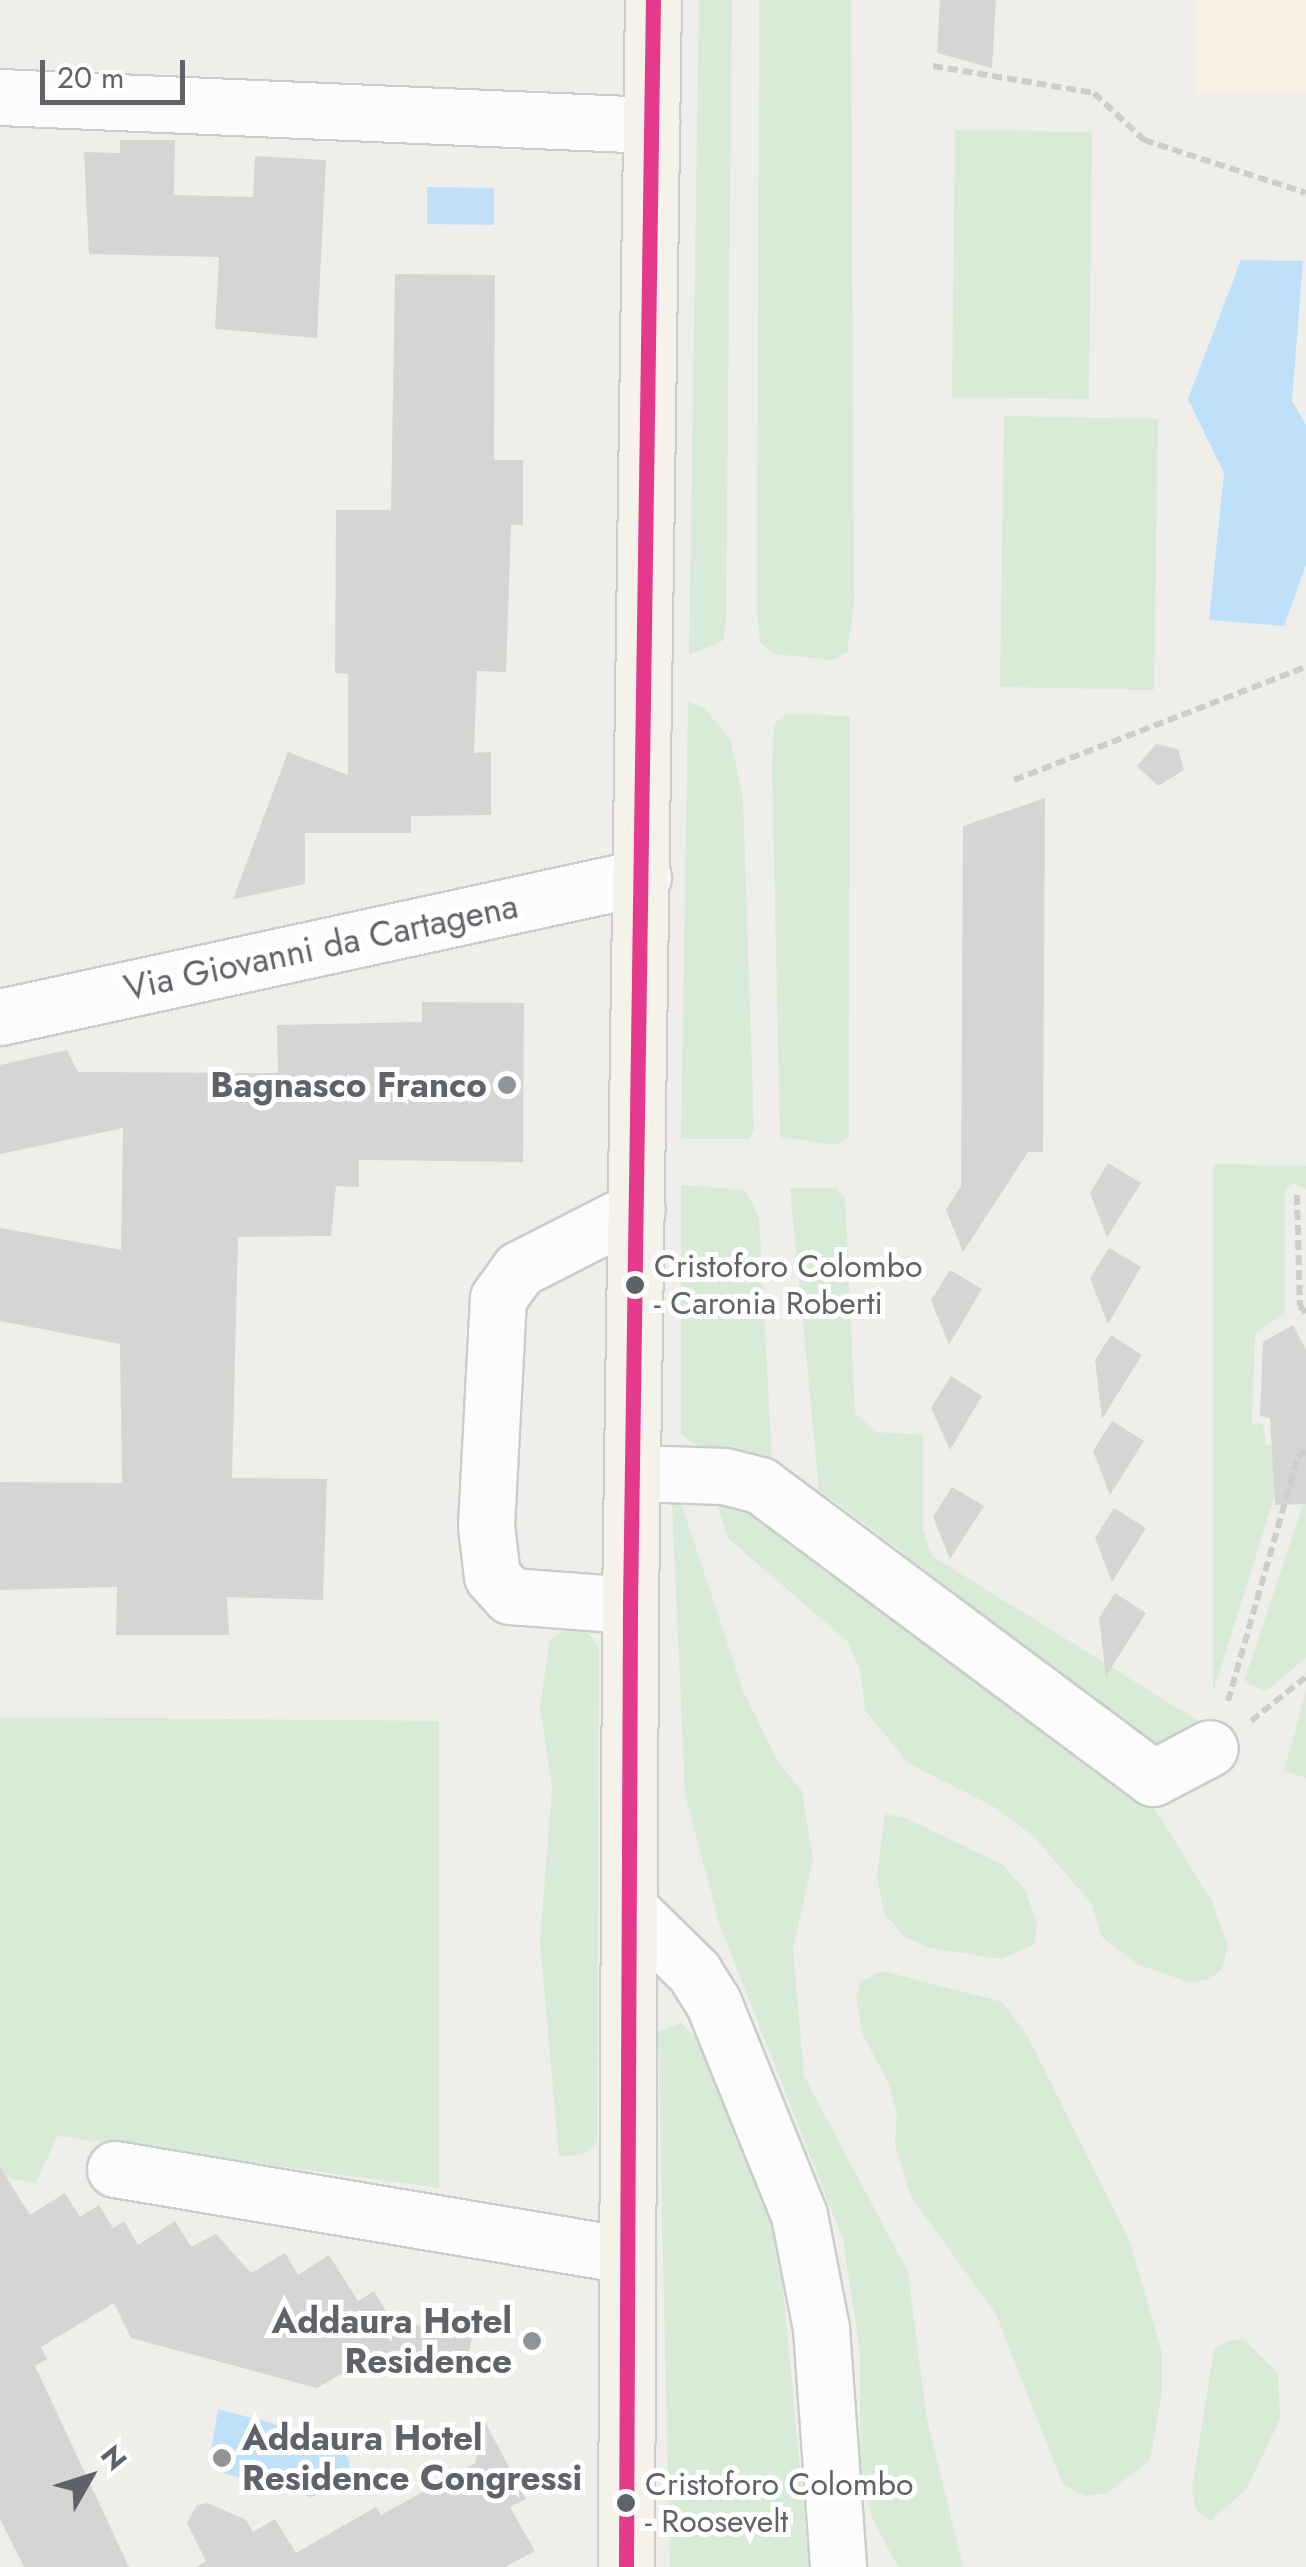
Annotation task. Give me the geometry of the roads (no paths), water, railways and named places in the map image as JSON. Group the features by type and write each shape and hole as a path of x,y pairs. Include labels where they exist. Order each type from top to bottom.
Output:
{"main road":[{"path":"626,2567 630,1605 653,0"}],"street":[{"path":"0,97 651,126"},
{"name":"Via Giovanni da Cartagena","path":"0,1017 643,876"},
{"path":"630,1605 510,1596 492,1576 486,1526 498,1298 519,1269 638,1208"},
{"path":"634,1473 724,1476 760,1485 1153,1778 1210,1748"},
{"path":"630,1909 694,1972 713,2002 799,2215 822,2328 838,2567"},
{"path":"115,2168 626,2255"}],"water":[{"path":"427,187 494,188 494,225 427,224"},
{"path":"1241,260 1303,261 1292,401 1306,425 1306,565 1284,626 1209,620 1224,473 1188,399"},
{"path":"218,2409 338,2441 350,2462 344,2485 311,2497 223,2473 211,2452"}],"place":[{"name":"Bagnasco Franco","path":"507,1085"},
{"name":"Cristoforo Colombo - Caronia Roberti","path":"635,1285"},
{"name":"Addaura Hotel Residence","path":"532,2341"},
{"name":"Addaura Hotel Residence Congressi","path":"222,2458"},
{"name":"Cristoforo Colombo - Roosevelt","path":"626,2503"}]}
